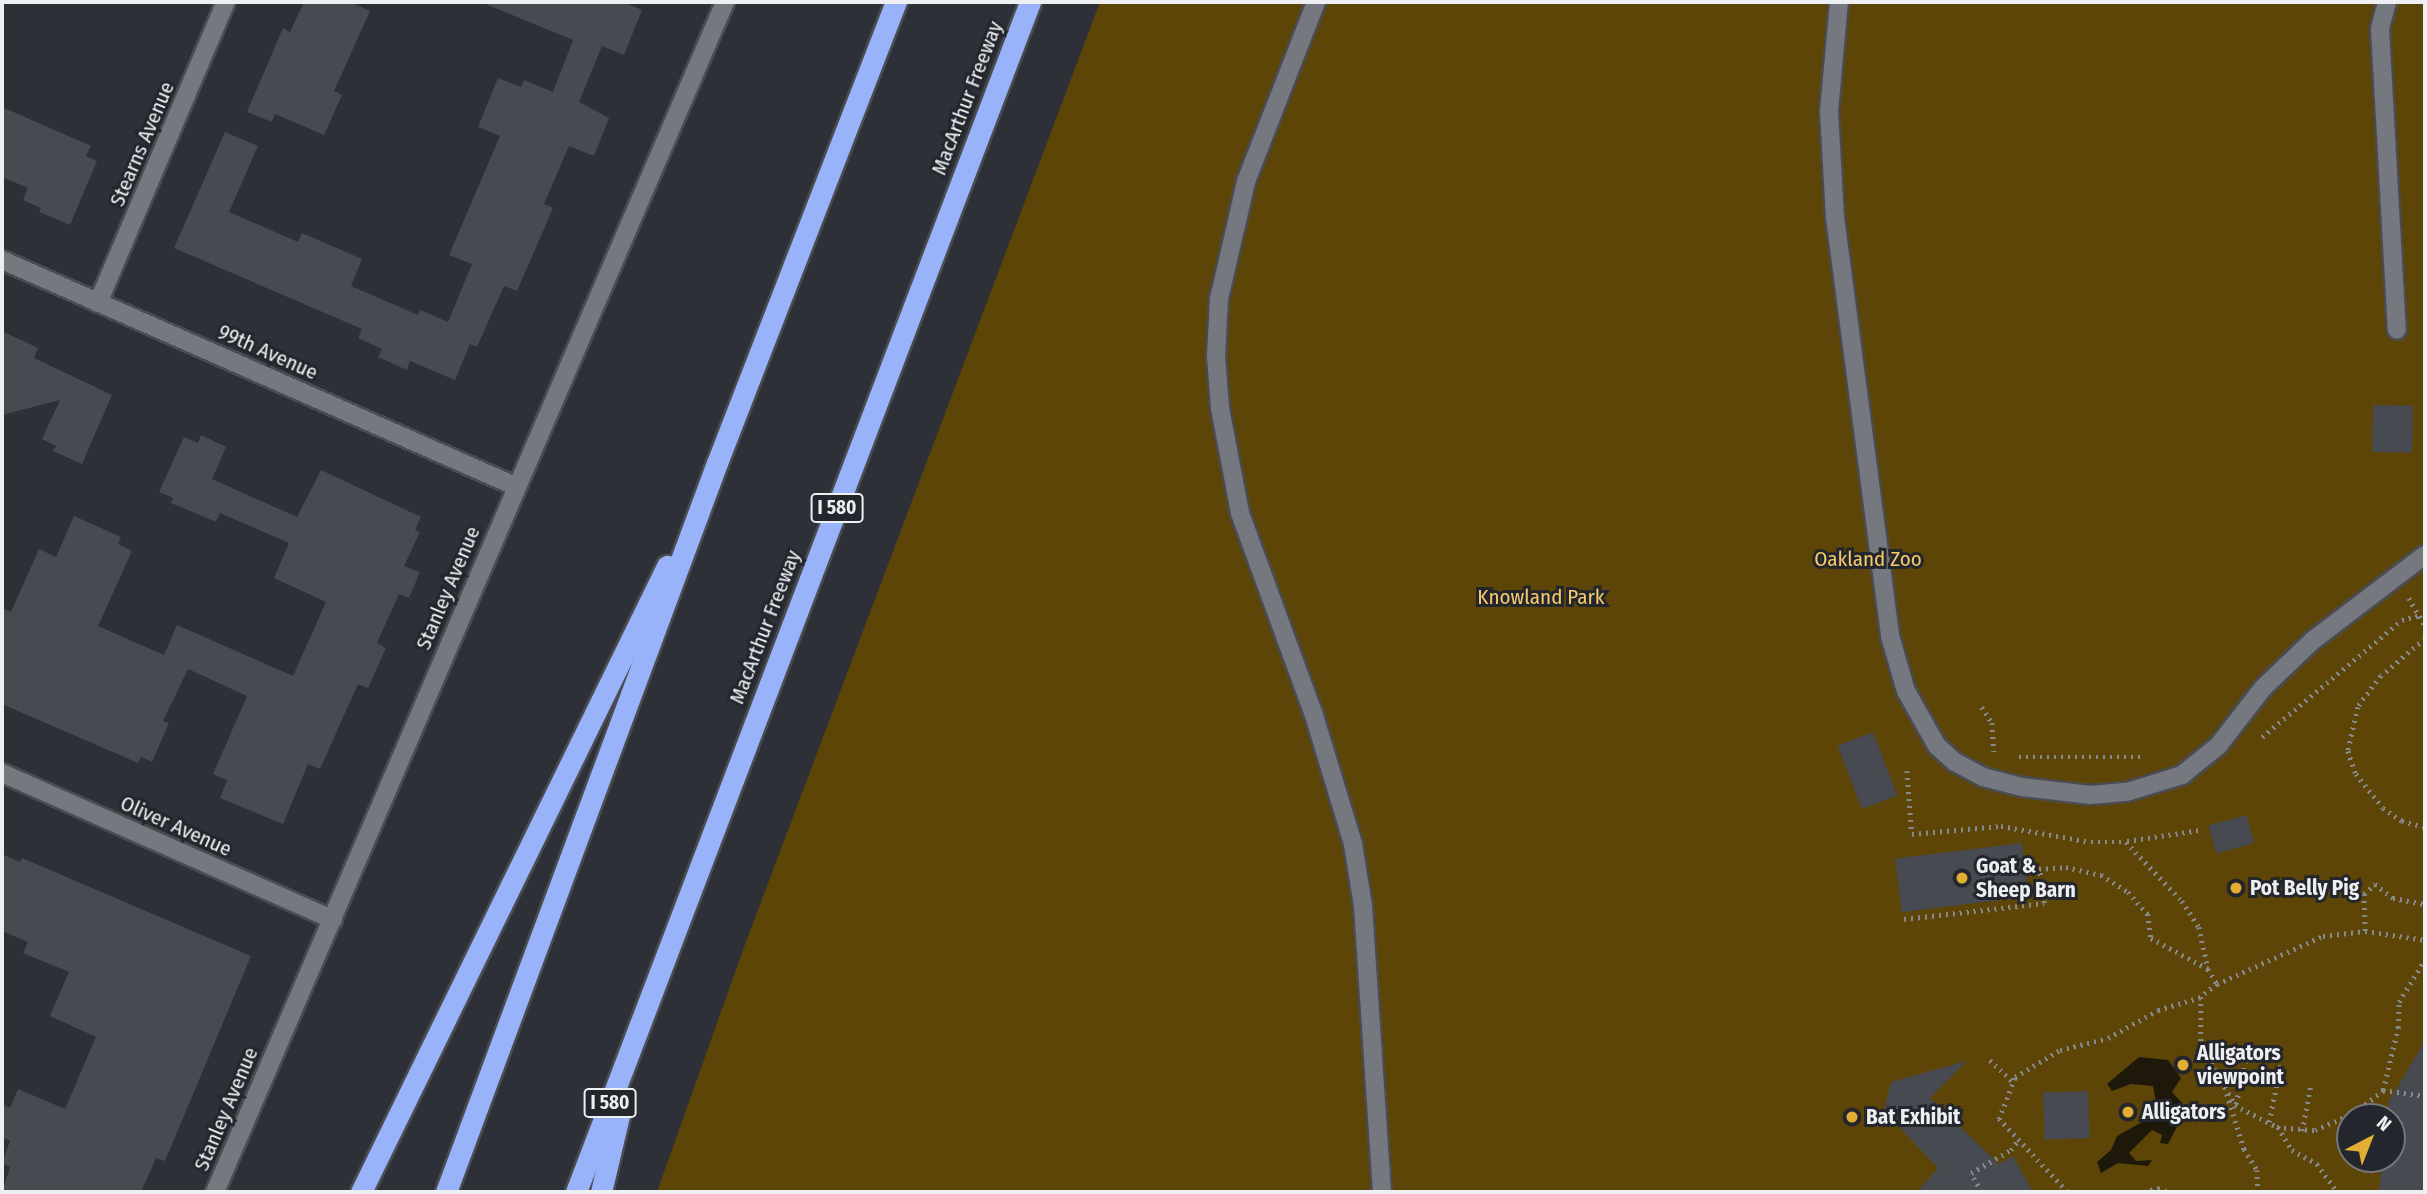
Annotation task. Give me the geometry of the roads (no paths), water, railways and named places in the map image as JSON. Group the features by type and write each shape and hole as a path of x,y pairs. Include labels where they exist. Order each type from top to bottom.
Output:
{"highway":[{"path":"446,1192 717,463 896,2"},
{"name":"MacArthur Freeway","path":"576,1192 1030,2"},
{"path":"361,1192 717,463"},
{"path":"601,1192 644,1014"}],"street":[{"name":"Stearns Avenue","path":"98,303 226,2"},
{"name":"Stanley Avenue","path":"215,1192 333,920 515,486 725,2"},
{"path":"1316,2 1246,182 1220,299 1217,369 1222,420 1240,513 1313,712 1353,844 1363,906 1382,1192"},
{"path":"1839,2 1829,111 1835,217 1890,636 1896,667 1924,730 1955,762 1983,777 2090,795 2127,792 2182,775 2218,746 2245,709 2294,657 2425,555"},
{"path":"2386,2 2380,29 2397,330"},
{"name":"99th Avenue","path":"2,261 515,486"},
{"name":"Oliver Avenue","path":"2,773 333,920"}],"place":[{"name":"Goat & Sheep Barn","path":"1962,878"},
{"name":"Pot Belly Pig","path":"2236,888"},
{"name":"Alligators viewpoint","path":"2183,1065"},
{"name":"Alligators","path":"2128,1112"},
{"name":"Bat Exhibit","path":"1852,1117"}],"park label":[{"name":"Oakland Zoo","path":"1868,559"},
{"name":"Knowland Park","path":"1541,597"}]}
